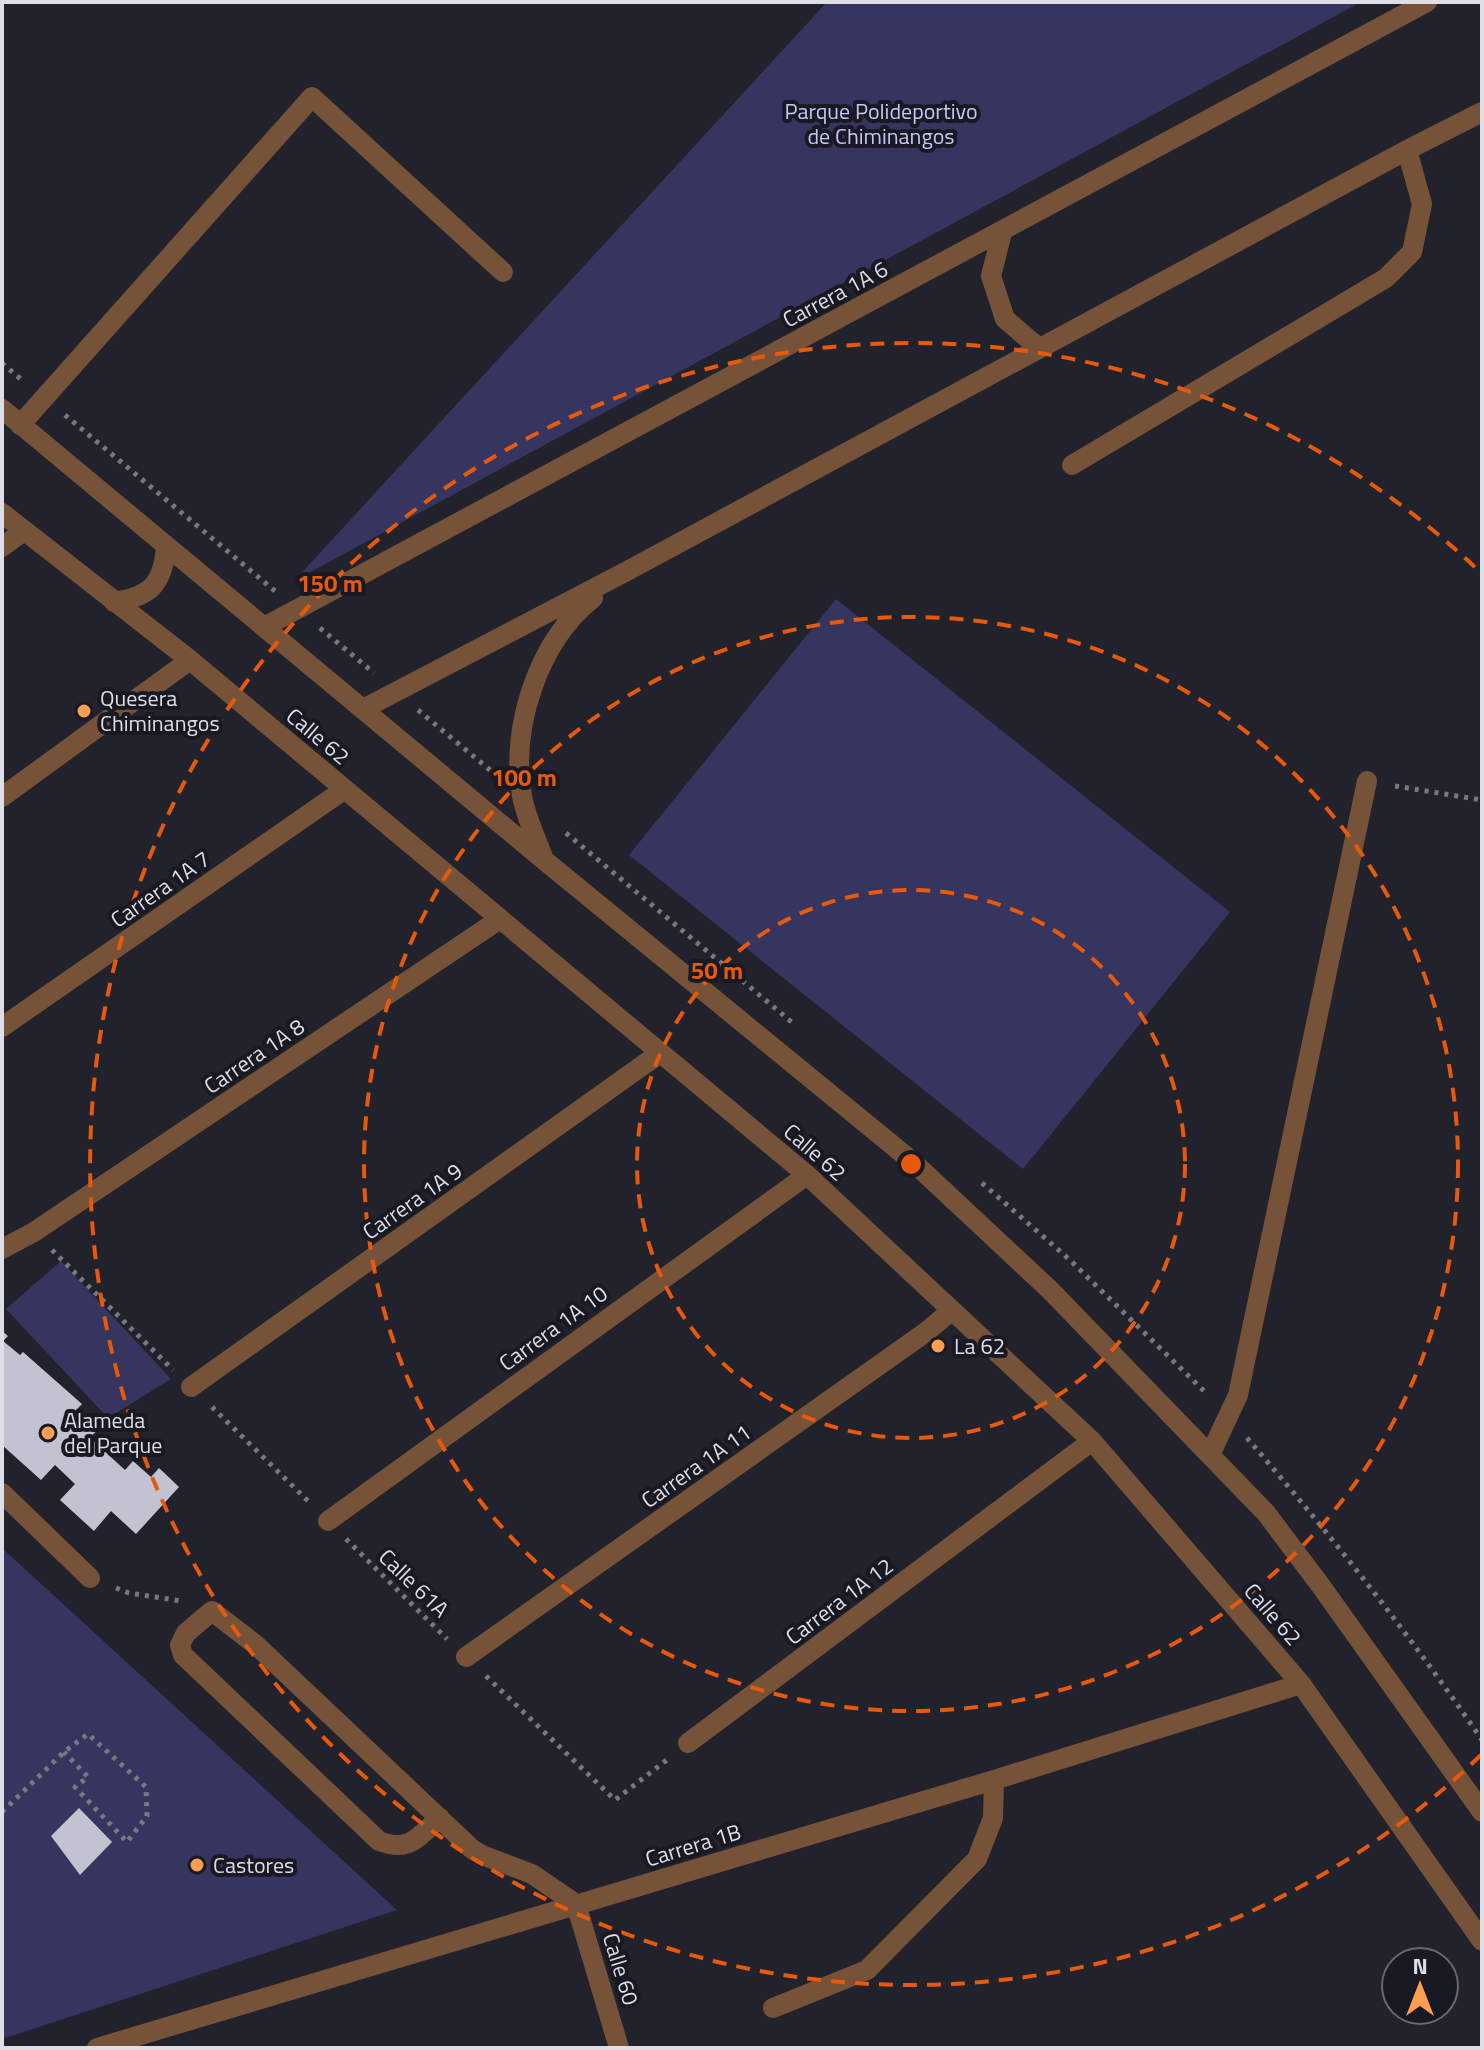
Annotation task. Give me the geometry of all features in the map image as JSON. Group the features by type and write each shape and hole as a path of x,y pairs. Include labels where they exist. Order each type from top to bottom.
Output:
{"street":[{"name":"Carrera 1A 6","path":"264,627 1427,2"},
{"path":"20,425 312,97 503,272"},
{"path":"363,709 629,570 1482,112"},
{"path":"1072,465 1386,278 1412,252 1422,204 1407,150"},
{"path":"1002,232 991,276 1005,319 1039,348"},
{"path":"2,409 913,1162 1050,1290 1266,1513 1482,1812"},
{"name":"Calle 62","path":"2,513 190,660 807,1175 1092,1441 1301,1684 1482,1941"},
{"path":"2,547 24,531"},
{"path":"114,602 135,599 153,587 164,568 166,547"},
{"path":"544,860 522,797 520,731 539,666 576,611 629,570"},
{"path":"2,797 190,660"},
{"path":"1210,1455 1238,1395 1367,781"},
{"name":"Carrera 1A 7","path":"2,1027 345,789"},
{"name":"Carrera 1A 8","path":"2,1249 34,1232 500,919"},
{"name":"Carrera 1A 9","path":"191,1387 660,1053"},
{"name":"Carrera 1A 10","path":"328,1521 807,1175"},
{"name":"Carrera 1A 11","path":"466,1657 926,1332 951,1311"},
{"name":"Carrera 1A 12","path":"688,1743 1092,1441"},
{"path":"2,1493 90,1578"},
{"path":"440,1818 407,1846 395,1847 379,1841 183,1655 180,1645 186,1633 212,1611 256,1645 482,1855 532,1874 576,1904"},
{"name":"Carrera 1B","path":"97,2048 994,1780 1301,1684"},
{"path":"773,2008 867,1970 977,1859 993,1818 994,1780"},
{"name":"Calle 60","path":"576,1904 619,2048"}],"path":[{"path":"1367,781 1482,800"},
{"name":"Calle 61A","path":"34,1232 615,1800 688,1743"},
{"path":"90,1578 129,1593 176,1600 212,1611"},
{"path":"2,1812 64,1752 88,1734 146,1787 147,1816 127,1842 75,1787 88,1777 64,1752"}],"green space":[{"name":"Parque Polideportivo de Chiminangos","path":"827,2 1361,2 294,581"},
{"path":"836,599 1230,912 1023,1169 629,855"},
{"path":"61,1261 171,1379 108,1418 6,1309"},
{"path":"2,1548 397,1910 2,2039"}],"building":[{"name":"Alameda del Parque","path":"2,1331 8,1336 3,1341 20,1355 23,1352 82,1404 76,1410 98,1429 90,1438 125,1470 133,1461 151,1477 159,1468 179,1487 136,1534 111,1511 94,1531 60,1500 75,1484 55,1465 41,1480 2,1445"},
{"path":"79,1808 112,1842 80,1875 51,1836"}],"place":[{"name":"Quesera Chiminangos","path":"84,711"},
{"name":"La 62","path":"938,1346"},
{"name":"Alameda del Parque","path":"48,1433"},
{"name":"Castores","path":"197,1865"}]}
